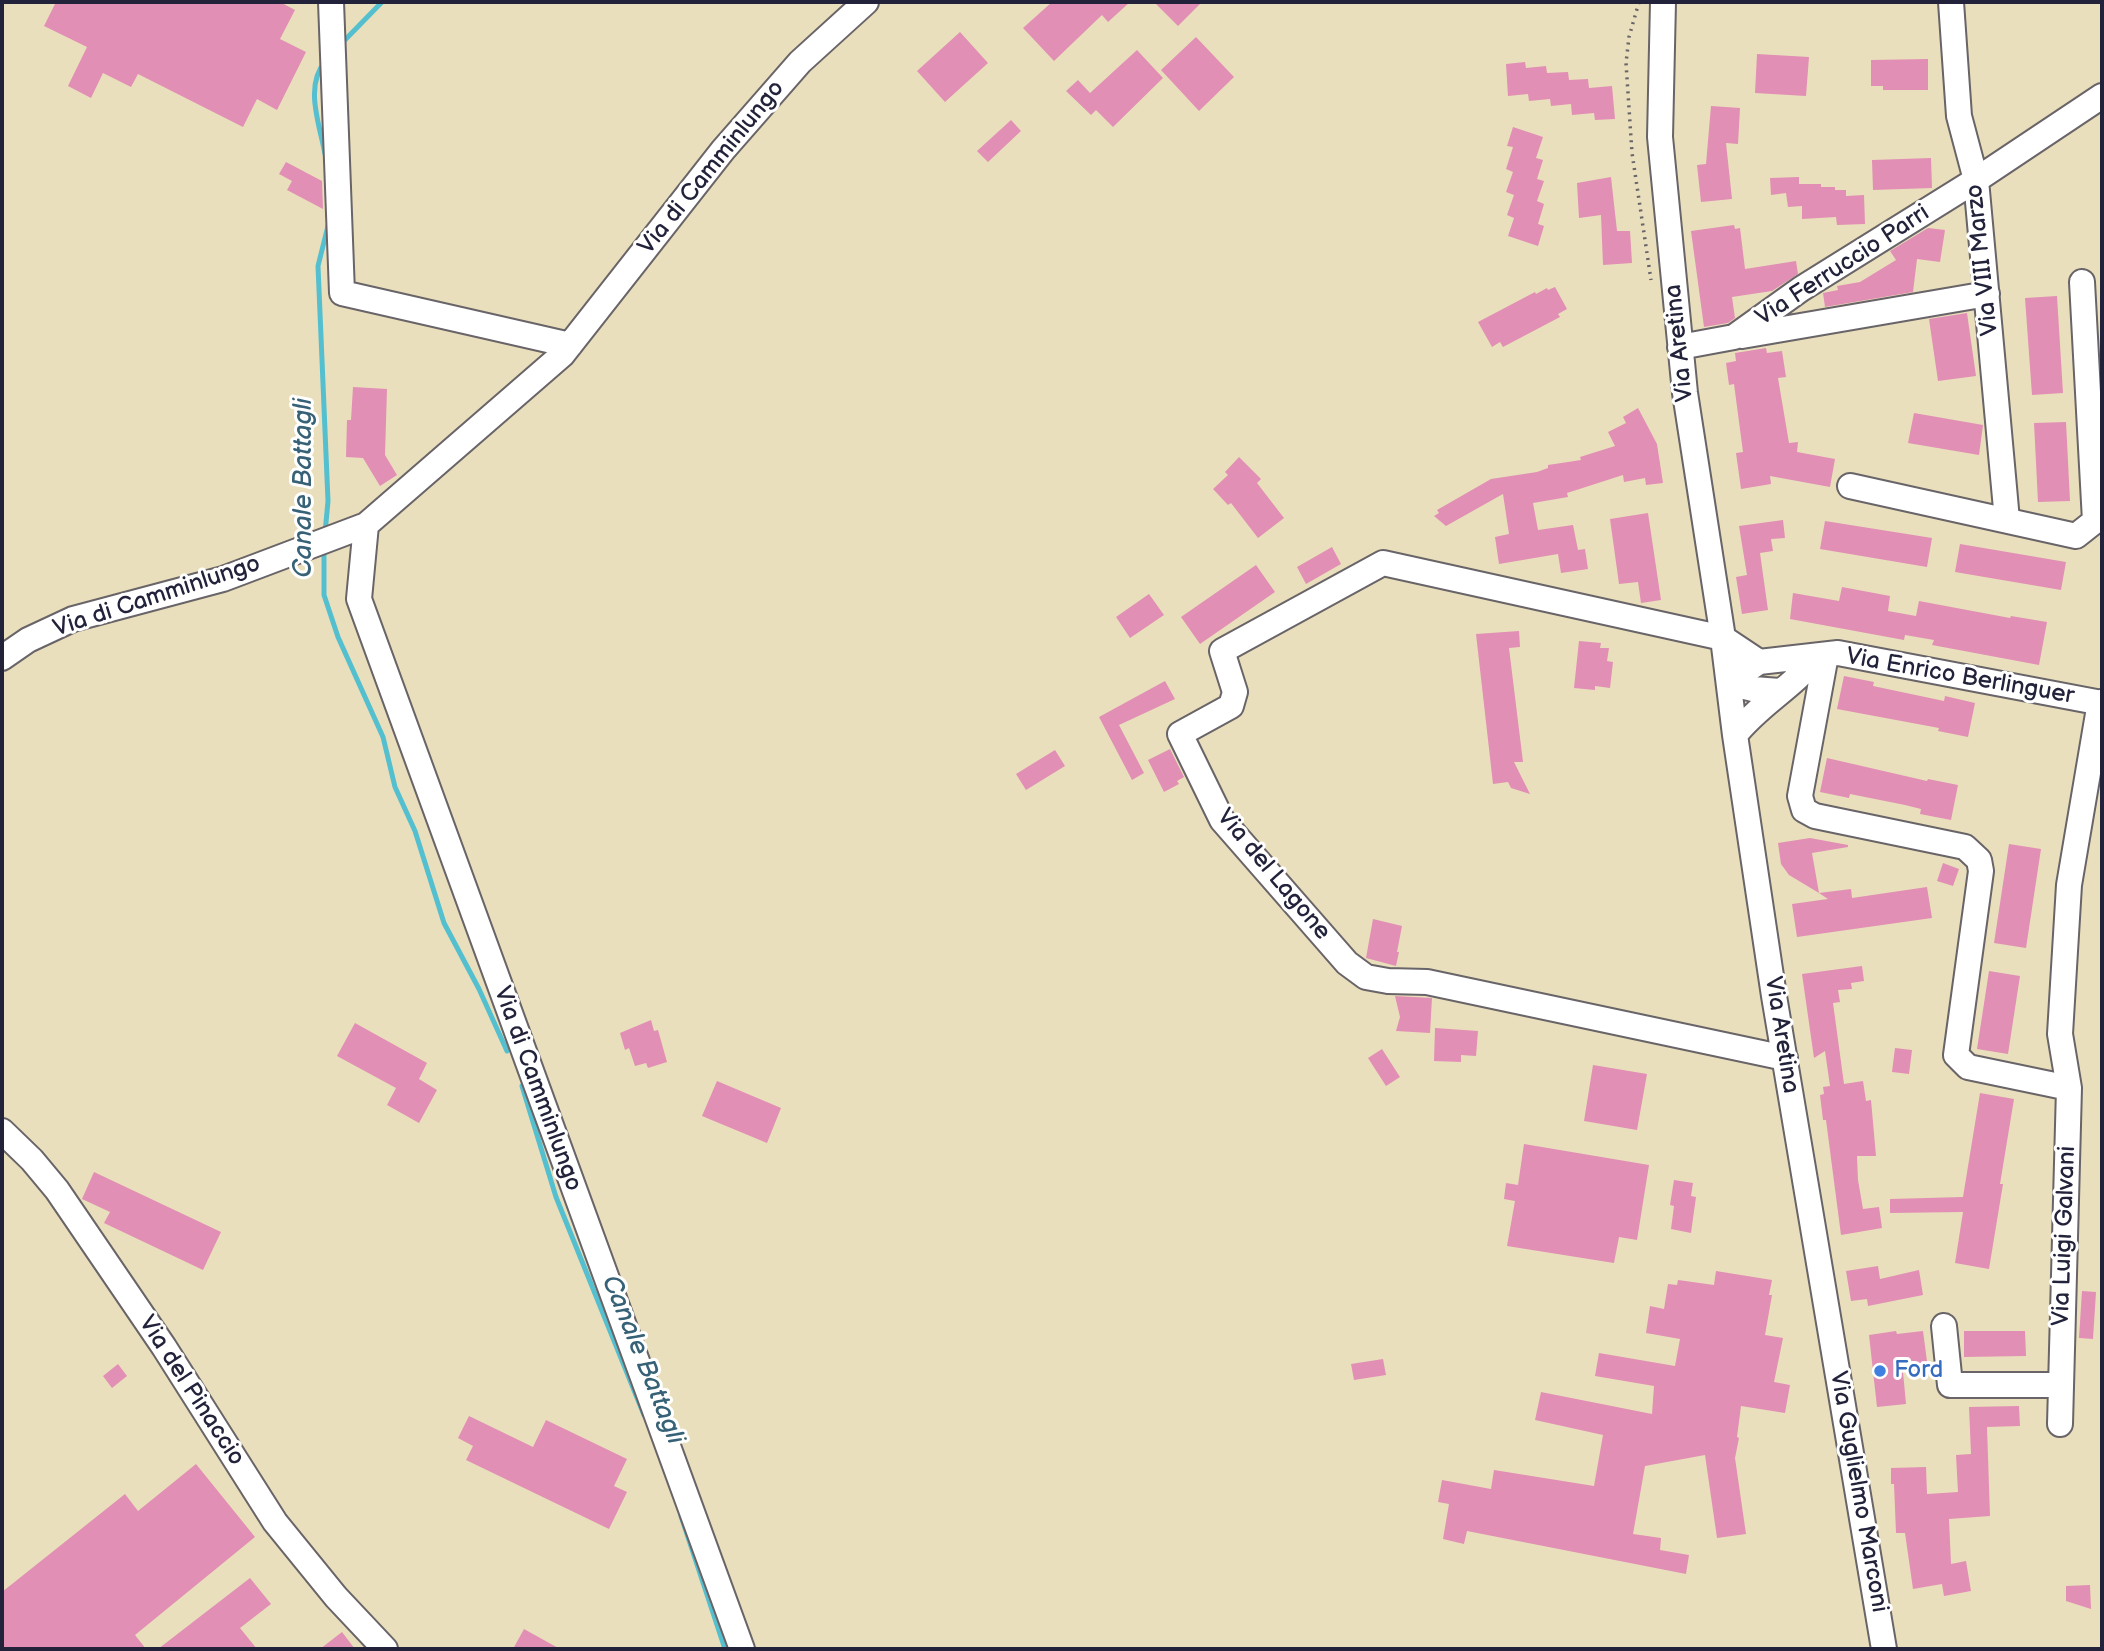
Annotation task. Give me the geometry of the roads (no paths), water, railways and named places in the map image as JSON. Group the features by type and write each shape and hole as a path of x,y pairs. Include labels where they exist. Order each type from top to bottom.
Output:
{"street":[{"path":"331,2 342,293 570,345"},
{"name":"Via di Camminlungo","path":"2,658 28,639 73,620 223,579 366,525 562,355 723,150 800,62 866,2"},
{"name":"Via Aretina","path":"1663,2 1660,136 1680,347 1729,683"},
{"name":"Via VIII Marzo","path":"1951,2 1959,116 1976,180 2007,520"},
{"name":"Via Ferruccio Parri","path":"1680,347 1734,337 1801,289 1976,180 2102,96"},
{"path":"1850,486 2076,536 2095,521 2082,282"},
{"path":"1734,337 1987,294"},
{"name":"Via di Camminlungo","path":"366,525 359,599 742,1649"},
{"name":"Via del Lagone","path":"1723,638 1383,563 1222,651 1235,692 1231,706 1180,734 1222,820 1347,964 1366,977 1388,981 1427,982 1785,1058"},
{"path":"1723,638 1759,662"},
{"name":"Via Enrico Berlinguer","path":"1729,683 1759,662 1838,653 2101,702"},
{"path":"1822,656 1800,796 1804,810 1815,816 1965,847 1979,860 1981,871 1956,1055 1968,1067 2069,1088"},
{"name":"Via Enrico Berlinguer","path":"1735,735 1749,717 1822,656"},
{"path":"1735,735 1729,683 1753,689 1780,691"},
{"name":"Via Luigi Galvani","path":"2060,1424 2069,1088 2060,1034 2069,885 2101,702"},
{"name":"Via Aretina","path":"1735,735 1785,1058 1832,1335"},
{"name":"Via del Pinaccio","path":"2,1131 32,1160 57,1190 164,1347 275,1522 336,1597 384,1649"},
{"path":"1944,1326 1950,1385 2061,1385"},
{"name":"Via Guglielmo Marconi","path":"1832,1335 1884,1649"}],"waterway":[{"name":"Canale Battagli","path":"340,45 382,2"},
{"name":"Canale Battagli","path":"325,62 315,83 314,94 325,154"},
{"name":"Canale Battagli","path":"325,533 328,501 318,266 329,222"},
{"name":"Canale Battagli","path":"324,550 324,595 338,637 383,737 395,787 415,831 444,923 479,989 507,1051"},
{"name":"Canale Battagli","path":"522,1086 556,1197 644,1415"},
{"name":"Canale Battagli","path":"681,1516 725,1649"}],"place":[{"name":"Ford","path":"1880,1371"}]}
